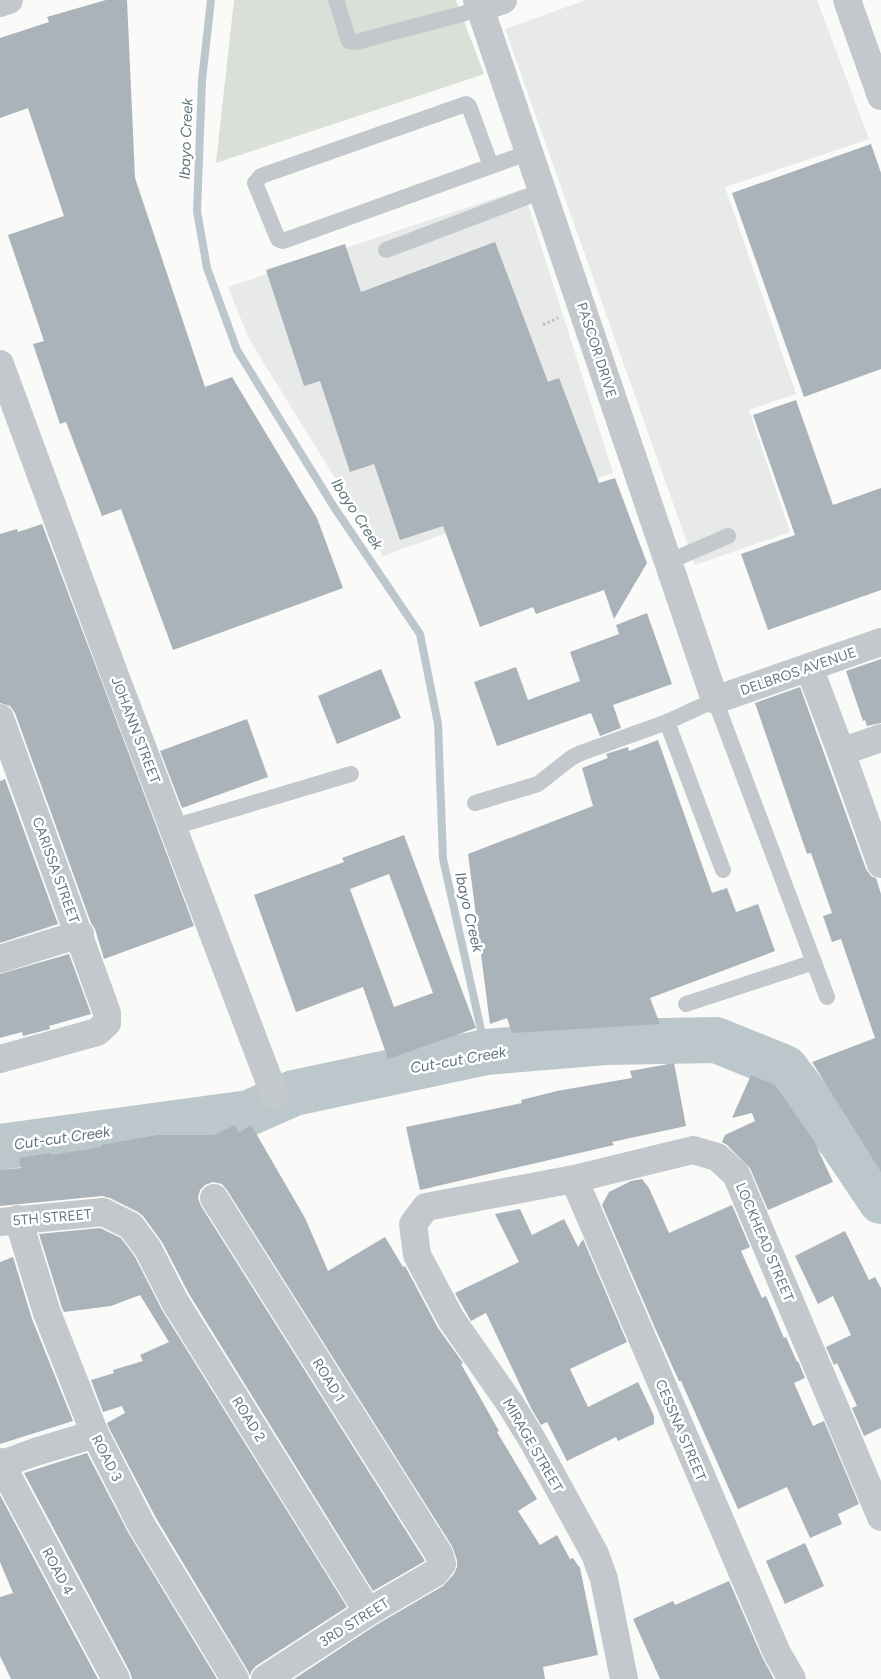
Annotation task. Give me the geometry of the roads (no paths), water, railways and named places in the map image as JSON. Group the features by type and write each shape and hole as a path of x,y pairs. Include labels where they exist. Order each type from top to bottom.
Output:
{"street":[{"path":"0,3 9,0"},
{"path":"847,0 881,96"},
{"name":"PASCOR DRIVE","path":"487,3 542,191 715,700"},
{"name":"JOHANN STREET","path":"0,364 114,673 275,1096"},
{"name":"DELBROS AVENUE","path":"715,700 881,642"},
{"path":"808,667 842,752 881,864"},
{"name":"CARISSA STREET","path":"0,718 7,756 80,934 108,1013 107,1024 97,1032 0,1059"},
{"path":"842,752 881,738"},
{"path":"0,959 80,934"},
{"name":"LOCKHEAD STREET","path":"413,1224 426,1207 574,1179 693,1150 717,1157 736,1174 881,1516"},
{"name":"CESSNA STREET","path":"574,1179 777,1653 792,1679"},
{"name":"ROAD 1","path":"214,1198 439,1554 442,1564"},
{"name":"5TH STREET","path":"9,1221 103,1212 131,1226"},
{"name":"ROAD 3","path":"9,1221 95,1434 142,1526 235,1679"},
{"name":"MIRAGE STREET","path":"413,1224 416,1255 451,1319 511,1405 595,1554 604,1579 624,1679"},
{"name":"ROAD 2","path":"131,1226 148,1249 174,1302 368,1612"},
{"path":"0,1464 95,1434"},
{"name":"ROAD 4","path":"0,1464 116,1679"},
{"name":"3RD STREET","path":"265,1679 368,1612 436,1573 442,1564"}],"lane":[{"path":"336,0 345,35 348,41 356,42 462,14 487,3"},
{"path":"491,166 469,106 466,104 261,176 255,183 278,239 283,241 530,152"},
{"path":"386,250 542,191"},
{"path":"668,562 728,536"},
{"path":"475,803 538,784 571,758 581,753 667,722 715,700 826,997"},
{"path":"667,722 723,870"},
{"path":"173,827 351,774"},
{"path":"686,1004 814,962"}],"waterway":[{"name":"Ibayo Creek","path":"211,0 202,80 197,211 207,268 237,350 334,507 420,634 438,724 443,859 486,1052"},
{"name":"Cut-cut Creek","path":"0,1147 249,1113 294,1093 486,1052 605,1042 716,1040 785,1068 840,1140 881,1201"}]}
